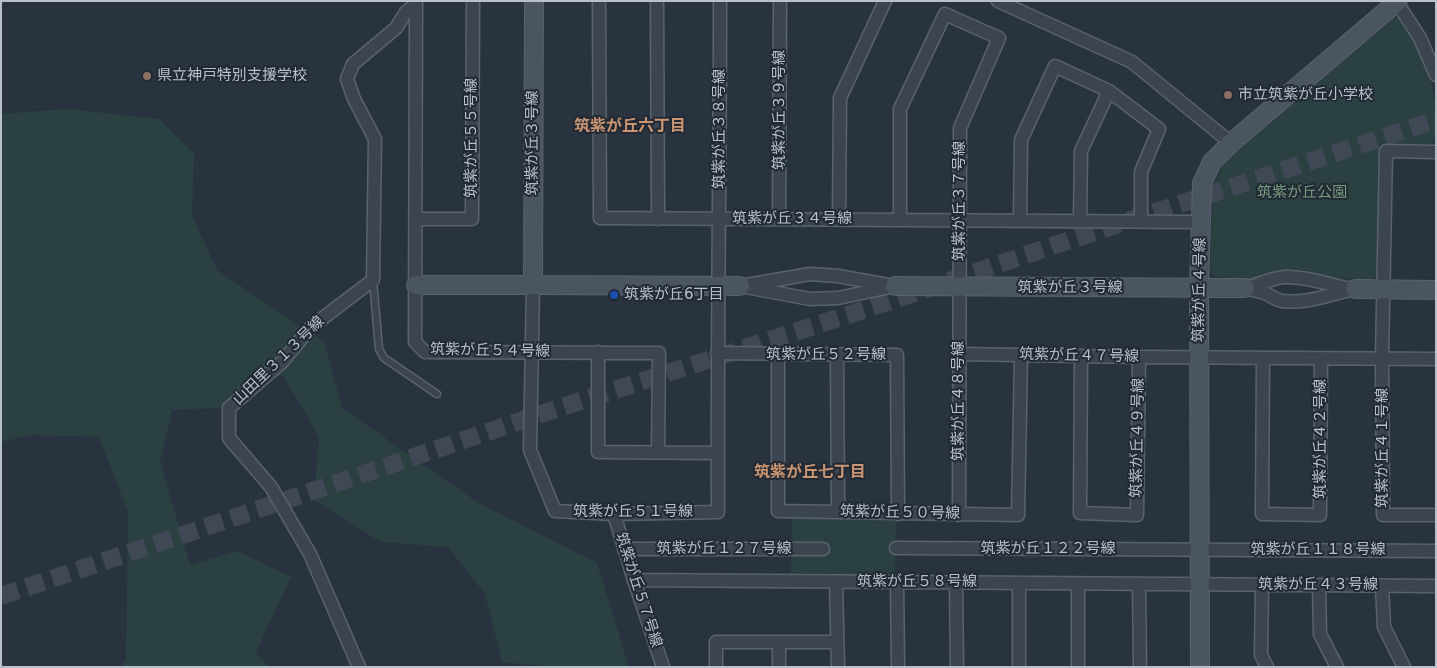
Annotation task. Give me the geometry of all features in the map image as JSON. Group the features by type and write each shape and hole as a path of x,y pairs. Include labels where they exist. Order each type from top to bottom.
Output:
{"street":[{"name":"筑紫が丘５５号線","path":"416,219 472,219 473,1"},
{"name":"筑紫が丘３号線","path":"533,285 534,1"},
{"name":"筑紫が丘３４号線","path":"600,1 600,218 1201,222"},
{"path":"658,1 658,219"},
{"name":"筑紫が丘３８号線","path":"717,287 720,1"},
{"name":"筑紫が丘３９号線","path":"779,219 780,1"},
{"path":"840,220 840,98 885,1"},
{"path":"998,1 1132,62 1231,143"},
{"path":"1397,2 1420,38 1436,75"},
{"name":"筑紫が丘４号線","path":"1200,667 1199,288 1202,183 1212,162 1231,143 1397,2"},
{"name":"筑紫が丘５４号線","path":"415,3 415,342 425,352 659,353 658,452"},
{"path":"373,280 375,138 354,99 347,79 353,64 396,28 406,12 415,3"},
{"name":"筑紫が丘３７号線","path":"900,220 900,109 945,14 999,38 960,128 959,288"},
{"path":"1020,221 1021,140 1055,66 1109,91 1159,130 1141,172 1141,222"},
{"path":"1080,221 1081,151 1109,91"},
{"name":"筑紫が丘４１号線","path":"1436,152 1386,151 1382,358 1383,515 1436,515"},
{"name":"筑紫が丘３号線","path":"416,285 717,287 740,286 810,274 838,276 895,286 959,288 1246,288 1284,277 1306,278 1354,289 1436,290"},
{"name":"山田里３１３号線","path":"359,667 305,546 271,487 229,438 229,408 282,362 311,327 373,280"},
{"name":"筑紫が丘５１号線","path":"533,285 530,450 555,511 614,514 718,512 717,287"},
{"name":"筑紫が丘３号線","path":"740,286 810,299 838,298 895,286"},
{"name":"筑紫が丘４８号線","path":"959,288 959,515"},
{"name":"筑紫が丘３号線","path":"1246,288 1279,300 1303,301 1354,289"},
{"path":"598,352 598,452 717,453"},
{"name":"筑紫が丘５２号線","path":"717,354 897,355 898,514"},
{"name":"筑紫が丘５０号線","path":"778,354 778,511 959,515 1018,515 1021,355"},
{"name":"筑紫が丘４７号線","path":"959,354 1200,358"},
{"path":"837,355 838,512"},
{"name":"筑紫が丘４９号線","path":"1081,356 1080,513 1137,514 1139,358"},
{"path":"1200,358 1436,358"},
{"name":"筑紫が丘４２号線","path":"1262,358 1262,514 1320,516 1321,358"},
{"name":"筑紫が丘５７号線","path":"614,514 663,667"},
{"name":"筑紫が丘１２２号線","path":"896,548 1200,550"},
{"name":"筑紫が丘１２７号線","path":"624,549 823,549"},
{"name":"筑紫が丘１１８号線","path":"1200,550 1436,551"},
{"name":"筑紫が丘５８号線","path":"634,580 1200,584"},
{"path":"836,582 838,667"},
{"path":"897,582 898,667"},
{"path":"956,583 957,667"},
{"path":"1019,583 1019,667"},
{"path":"1078,584 1078,667"},
{"path":"1139,584 1140,667"},
{"name":"筑紫が丘４３号線","path":"1200,584 1436,586"},
{"path":"1262,585 1261,656 1267,667"},
{"path":"1320,585 1320,634 1337,667"},
{"path":"1382,586 1384,628 1404,667"},
{"path":"716,667 716,638 779,642 836,642"},
{"path":"779,642 779,667"}],"lane":[{"path":"373,280 379,349 384,358 437,394"}],"green space":[{"name":"筑紫が丘公園","path":"1393,18 1400,18 1415,43 1426,67 1433,94 1436,131 1432,144 1379,144 1378,275 1370,280 1325,277 1305,270 1279,271 1261,280 1216,277 1210,272 1213,186 1223,165 1238,148"},
{"path":"68,109 159,119 194,153 192,216 217,270 324,342 342,408 480,504 597,563 629,667 554,667 502,662 485,594 448,547 381,542 314,500 319,437 284,377 253,371 236,407 172,410 160,461 190,565 237,551 291,577 256,652 268,667 121,667 126,658 128,512 99,437 29,435 1,442 1,114"},
{"path":"792,518 896,520 895,578 791,577"}],"tunnel":[{"path":"1,596 559,408 888,302 1436,120"}],"place":[{"name":"県立神戸特別支援学校","path":"147,76"},
{"name":"市立筑紫が丘小学校","path":"1228,95"},
{"name":"筑紫が丘6丁目","path":"614,295"}],"district":[{"name":"筑紫が丘六丁目","path":"630,127"},
{"name":"筑紫が丘七丁目","path":"810,473"}]}
